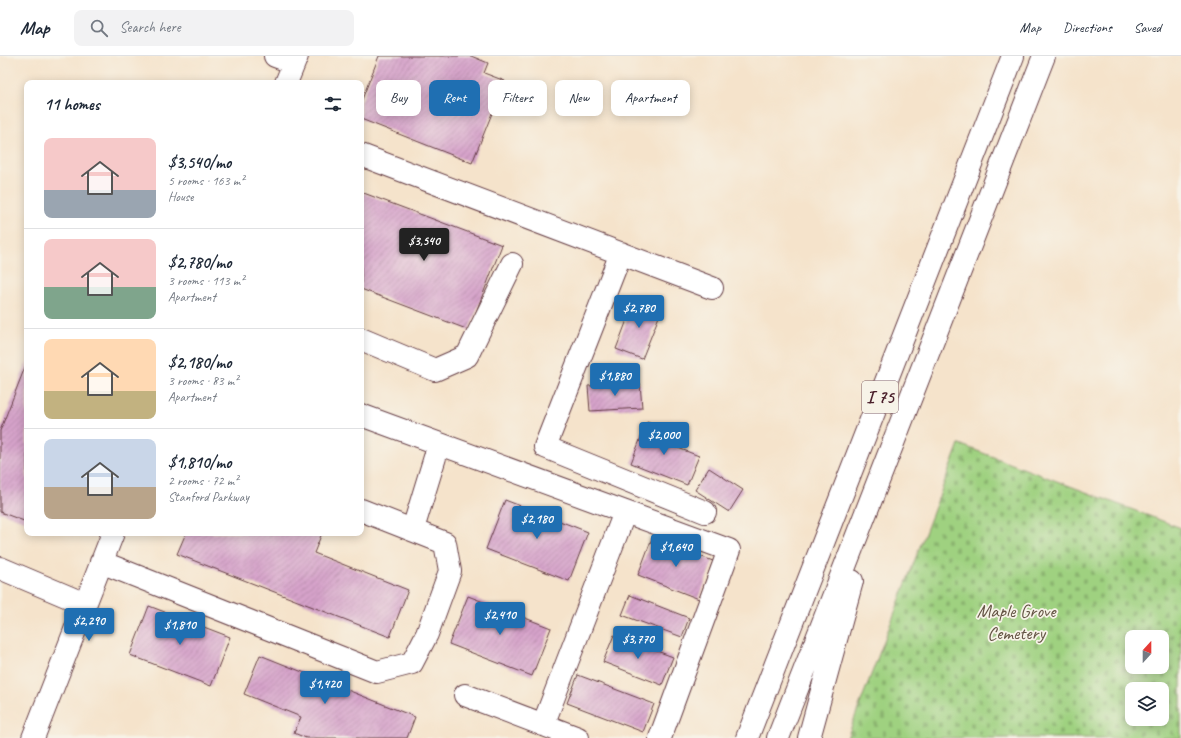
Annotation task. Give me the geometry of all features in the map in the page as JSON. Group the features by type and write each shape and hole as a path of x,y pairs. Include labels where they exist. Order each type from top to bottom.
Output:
{"main road":[{"name":"I 75","path":"747,738 1013,56"},
{"name":"I 75","path":"778,738 1044,56"},
{"path":"364,157 712,288"},
{"path":"621,253 545,446 705,512"},
{"path":"364,340 435,370 467,356 512,264"},
{"path":"364,416 729,550 660,738"},
{"path":"413,530 439,444"},
{"path":"809,738 848,601 871,502"},
{"path":"101,562 377,672 412,662 427,634 450,571 445,543 364,511"},
{"path":"543,725 624,512"},
{"path":"33,738 112,536"},
{"path":"733,738 784,614 804,573 826,536"},
{"path":"0,568 85,604"},
{"path":"465,695 578,738"}],"green space":[{"name":"Maple Grove Cemetery","path":"959,444 1181,528 1181,738 847,738"}],"building":[{"path":"379,56 471,56 488,63 484,73 502,80 488,80 488,116 491,116 472,163 364,120 364,94"},
{"path":"364,193 502,245 469,330 364,290"},
{"path":"635,299 662,309 642,359 616,349"},
{"path":"24,370 24,521 0,512 0,431"},
{"path":"640,383 642,408 590,411 588,386"},
{"path":"647,422 670,431 665,443 699,456 687,485 631,463"},
{"path":"709,468 743,490 729,512 695,490"},
{"path":"505,500 588,532 569,581 486,549"},
{"path":"185,536 321,536 314,553 408,590 390,637 177,554"},
{"path":"652,538 713,561 699,599 638,575"},
{"path":"630,595 689,618 682,637 622,615"},
{"path":"468,596 551,628 532,676 449,644"},
{"path":"149,606 230,637 211,686 130,655"},
{"path":"614,635 673,657 662,685 603,662"},
{"path":"260,655 415,717 407,738 306,738 294,733 301,717 244,694"},
{"path":"578,675 654,704 643,732 567,703"}]}
